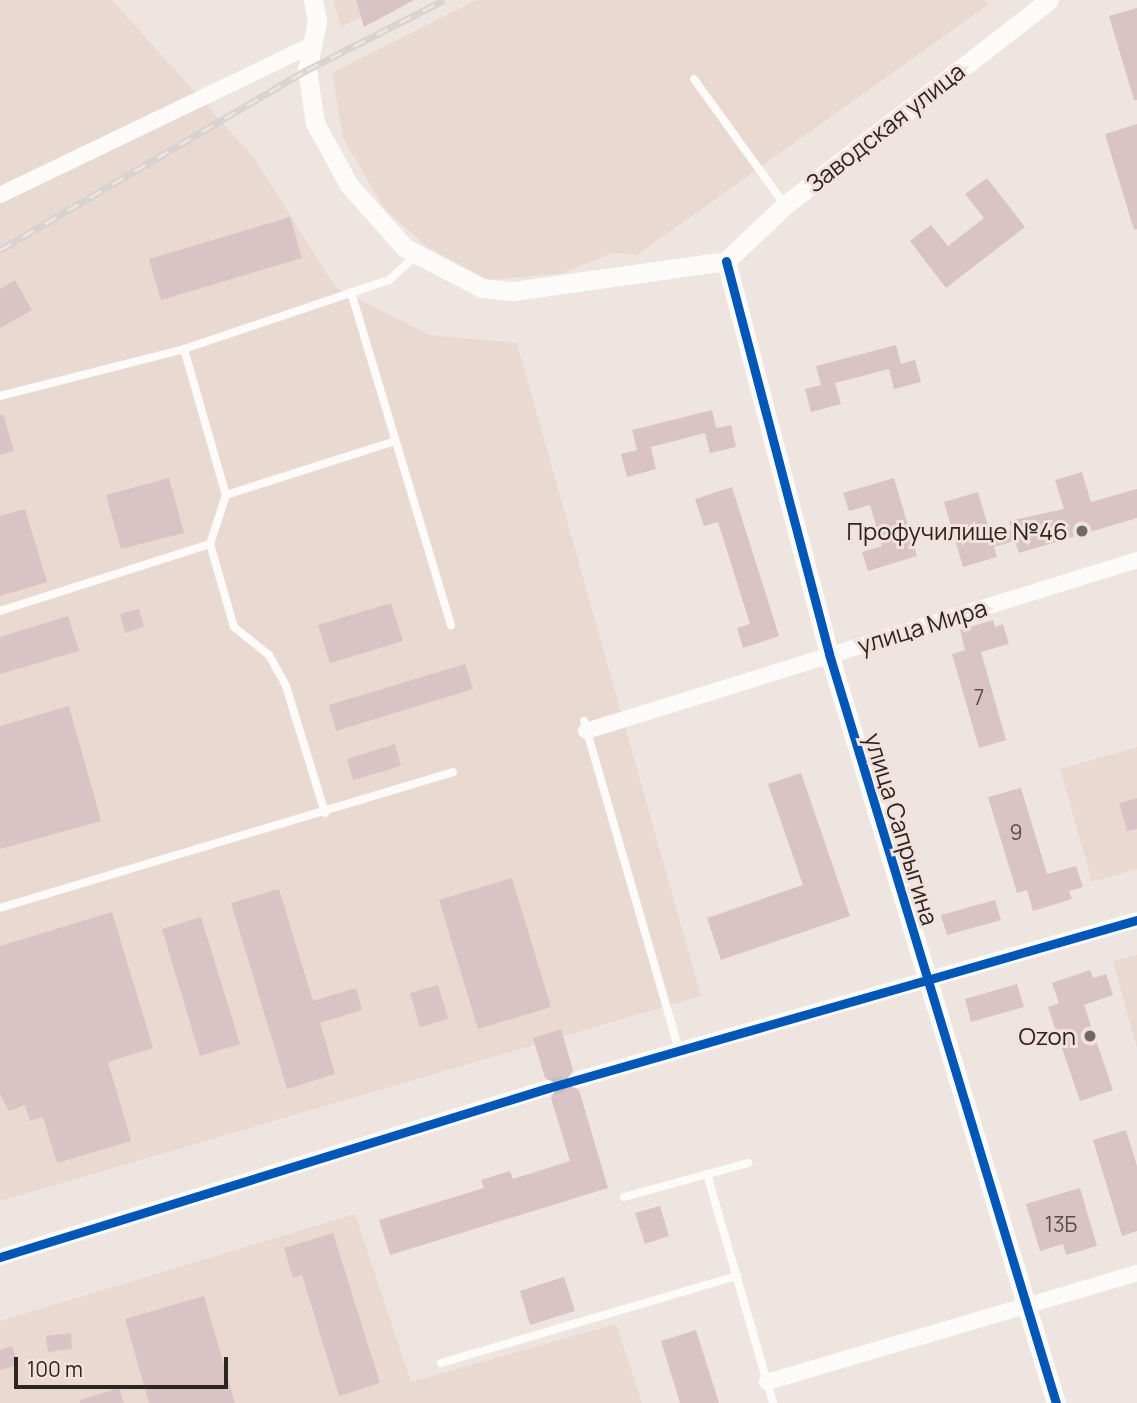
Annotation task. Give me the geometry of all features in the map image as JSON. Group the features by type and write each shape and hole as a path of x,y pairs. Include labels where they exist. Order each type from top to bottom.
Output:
{"street":[{"path":"313,0 310,97 331,156 375,218 417,255 482,288 513,290 726,261"},
{"name":"Заводская улица","path":"726,261 785,205 1049,0"},
{"path":"0,195 310,46"},
{"name":"улица Сапрыгина","path":"726,261 829,654 1056,1403"},
{"name":"улица Мира","path":"585,726 1137,560"},
{"path":"576,1080 1137,920"},
{"path":"0,1257 548,1088"},
{"path":"767,1382 1137,1273"}],"lane":[{"path":"694,79 785,205"},
{"path":"0,396 184,349 389,280 417,255"},
{"path":"351,292 451,625"},
{"path":"184,349 226,495 210,544 234,626 269,655 286,686 325,813"},
{"path":"226,495 395,440"},
{"path":"0,611 210,544"},
{"path":"585,726 679,1050"},
{"path":"0,908 325,813 453,772"},
{"path":"624,1197 748,1163"},
{"path":"707,1174 773,1403"},
{"path":"441,1363 737,1276"}],"shaded area":[{"path":"0,0 112,0 255,159 335,287 429,335 517,343 701,996 0,1201"},
{"path":"333,0 393,0 341,27"},
{"path":"476,0 985,0 989,4 637,255 613,253 563,273 489,280 427,247 384,208 343,138 332,73"},
{"path":"1137,747 1137,869 1092,882 1060,769"},
{"path":"1137,955 1137,1049 1113,961"},
{"path":"355,1214 411,1382 616,1324 642,1403 0,1403 0,1321"}],"building":[{"path":"356,0 414,0 364,27"},
{"path":"1137,8 1137,100 1134,100 1109,16"},
{"path":"1137,124 1137,229 1134,230 1105,134"},
{"path":"987,178 1025,227 946,288 910,241 931,225 948,246 984,218 965,194"},
{"path":"290,217 302,258 161,300 149,259"},
{"path":"15,280 32,310 0,328 0,289"},
{"path":"896,345 901,364 915,360 921,382 894,389 889,369 835,383 841,404 811,412 805,389 821,385 816,366"},
{"path":"712,410 716,428 731,425 736,447 710,453 705,433 651,447 656,469 627,477 621,454 637,450 632,430"},
{"path":"3,414 14,451 0,455 0,415"},
{"path":"1082,472 1091,502 1137,489 1137,518 1019,553 1015,541 994,547 997,557 963,567 944,502 978,492 991,536 1012,530 1009,521 1064,509 1055,480"},
{"path":"169,478 184,533 121,549 106,495"},
{"path":"894,478 917,556 868,571 862,552 882,546 870,505 849,511 843,493"},
{"path":"732,487 779,636 743,648 737,628 750,624 718,522 704,526 695,499"},
{"path":"25,509 47,582 0,596 0,516"},
{"path":"391,603 403,641 330,663 318,625"},
{"path":"139,609 144,627 125,633 120,614"},
{"path":"68,616 79,651 0,674 0,637"},
{"path":"993,620 995,627 1003,624 1009,644 981,652 1006,740 979,748 952,654 965,650 960,630"},
{"path":"465,664 473,689 336,731 329,705"},
{"path":"69,706 101,821 0,849 0,726"},
{"path":"395,744 401,766 353,780 347,759"},
{"path":"801,773 850,916 721,960 707,918 803,885 768,784"},
{"path":"1021,788 1047,874 1076,866 1083,887 1069,891 1072,899 1033,911 1027,890 1017,893 988,797"},
{"path":"1137,798 1137,829 1127,831 1119,803"},
{"path":"512,878 551,1007 478,1029 439,900"},
{"path":"279,889 313,1001 356,988 362,1010 320,1023 335,1074 287,1089 231,903"},
{"path":"995,900 1001,920 947,935 941,915"},
{"path":"112,912 153,1048 108,1062 131,1141 57,1163 43,1117 30,1121 25,1105 9,1111 0,1094 0,946"},
{"path":"201,917 240,1044 200,1056 162,929"},
{"path":"1090,970 1093,978 1106,974 1113,995 1084,1005 1113,1090 1080,1101 1048,1007 1059,1003 1052,983"},
{"path":"1017,984 1024,1007 971,1022 965,999"},
{"path":"438,985 448,1019 420,1027 410,993"},
{"path":"561,1029 573,1070 566,1084 579,1090 608,1188 390,1255 379,1220 484,1188 481,1180 510,1171 513,1179 570,1161 551,1098 558,1086 545,1078 533,1038"},
{"path":"1126,1130 1137,1166 1137,1231 1122,1236 1093,1140"},
{"path":"1080,1188 1097,1246 1066,1255 1063,1244 1040,1251 1026,1204"},
{"path":"660,1206 669,1236 645,1244 635,1213"},
{"path":"333,1233 380,1383 339,1396 302,1275 293,1278 284,1248"},
{"path":"564,1277 575,1311 530,1325 520,1291"},
{"path":"204,1296 235,1403 149,1403 125,1319"},
{"path":"696,1330 719,1403 680,1403 661,1341"},
{"path":"71,1333 72,1349 48,1352 46,1336"},
{"path":"12,1346 18,1365 0,1370 0,1350"},
{"path":"119,1388 124,1403 80,1403 80,1400"}],"tunnel":[{"path":"548,1088 576,1080"}],"railway":[{"path":"0,250 307,70 444,0"}],"cycle path":[{"path":"726,261 829,654 1056,1403"},
{"path":"0,1257 548,1088 1137,920"}],"place":[{"name":"Профучилище №46","path":"1082,531"},
{"name":"Ozon","path":"1090,1036"}]}
